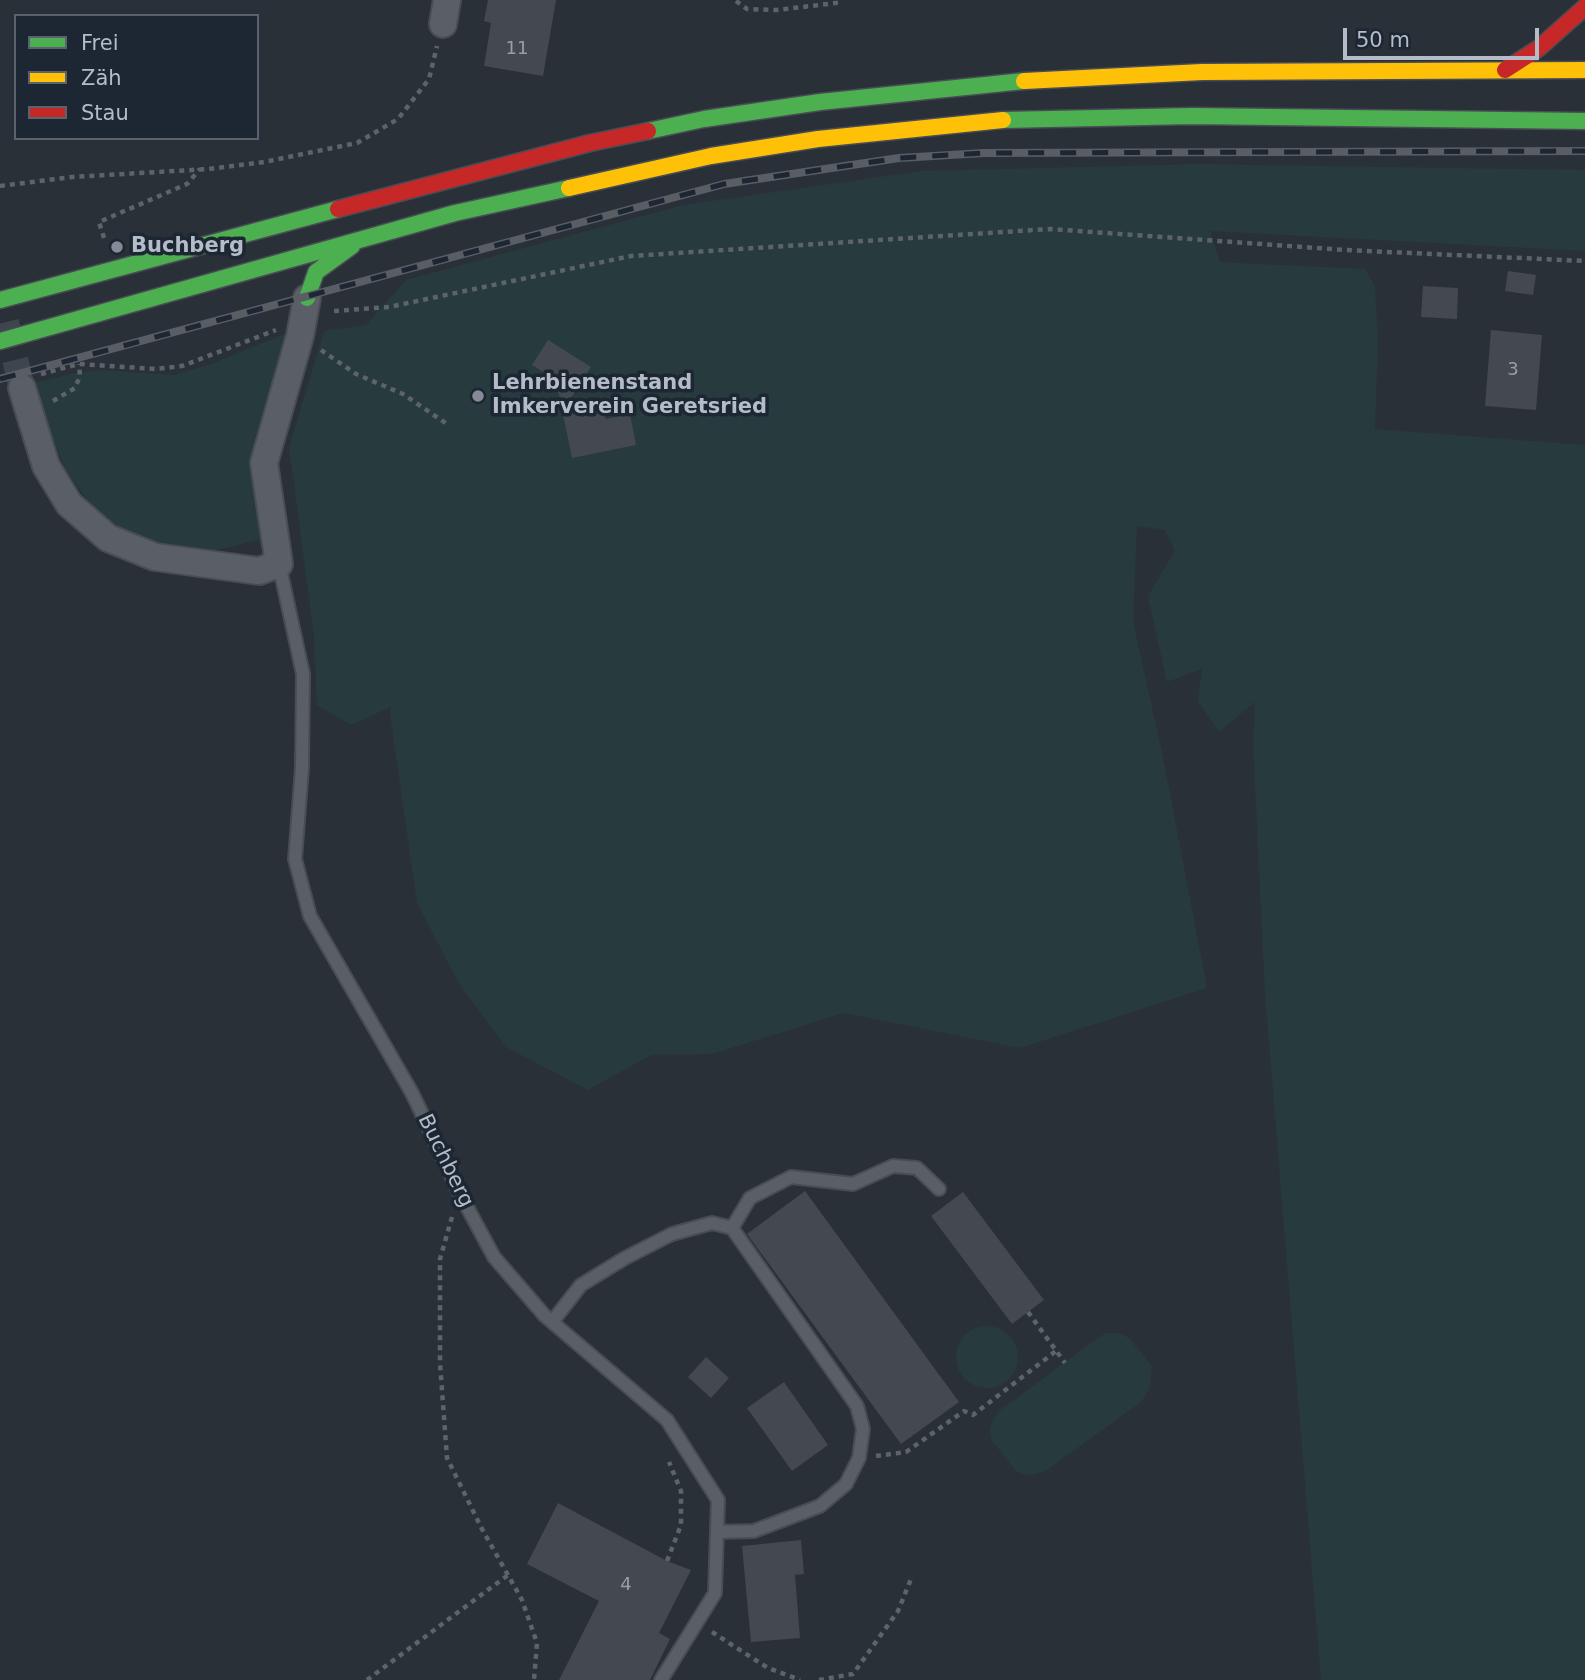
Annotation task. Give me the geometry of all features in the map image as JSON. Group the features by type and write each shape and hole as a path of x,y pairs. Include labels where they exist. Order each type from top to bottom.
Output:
{"main road":[{"path":"1506,70 1539,48 1585,7"},
{"path":"0,300 590,143 704,119 820,102 1031,80 1202,72 1585,70"},
{"path":"0,341 455,213 711,156 818,139 1015,119 1192,116 1585,121"},
{"path":"303,318 316,272 360,240"},
{"path":"257,269 292,278 303,318"}],"street":[{"name":"Buchberg","path":"279,564 264,463 303,318"},
{"path":"31,381 46,466 69,504 108,538 155,557 259,571 279,564"}],"lane":[{"name":"Buchberg","path":"279,564 303,674 302,768 295,859 310,916 412,1093 459,1192 494,1257 552,1322 667,1420 718,1500 715,1593 661,1680"},
{"path":"732,1228 750,1198 791,1177 853,1184 893,1166 917,1168 939,1189"},
{"path":"552,1322 581,1285 625,1258 672,1234 712,1223 732,1228 857,1406 863,1429 859,1458 846,1484 820,1506 754,1531 717,1532"}],"path":[{"path":"736,1 747,9 777,10 836,3 835,0"},
{"path":"0,186 72,177 264,162 357,143 398,120 429,79 445,12"},
{"path":"104,238 99,222 165,196 187,184 200,169"},
{"path":"31,381 79,364 156,369 182,366 303,318 328,312 389,307 631,256 1051,229 1345,250 1585,261"},
{"path":"303,318 356,374 403,394 447,424"},
{"path":"49,403 75,388 80,376 79,364"},
{"path":"459,1192 440,1259 440,1363 447,1458 482,1529 522,1600 537,1643 534,1680"},
{"path":"1028,1312 1065,1363"},
{"path":"859,1458 906,1452 964,1411 973,1415 1056,1351"},
{"path":"667,1561 681,1525 681,1491 668,1460"},
{"path":"366,1680 508,1575"},
{"path":"819,1680 853,1674 898,1611 911,1579"},
{"path":"697,1623 768,1668 800,1680"}],"green space":[{"path":"1198,164 1585,170 1585,251 1210,231 1220,262 1365,269 1375,286 1378,341 1375,429 1585,445 1585,1680 1321,1680 1265,994 1253,744 1255,702 1219,732 1198,701 1202,669 1167,682 1148,596 1175,550 1165,530 1137,526 1133,621 1164,762 1207,988 1020,1048 844,1013 712,1054 651,1055 588,1090 506,1047 458,982 417,903 391,707 351,725 317,705 314,636 289,447 324,331 366,325 406,280 683,205 921,171"},
{"path":"287,333 266,538 205,553 149,545 97,515 65,468 31,384 74,373 101,370 174,375 211,364"},
{"path":"987,1326 1009,1335 1018,1357 1009,1379 987,1388 965,1379 956,1357 965,1335"},
{"path":"1105,1333 1119,1333 1129,1338 1152,1366 1149,1390 1141,1402 1044,1472 1029,1476 1016,1471 992,1441 990,1429 994,1418 1000,1410"}],"building":[{"path":"488,0 556,0 543,76 484,66 491,23 484,21"},
{"path":"1508,271 1536,275 1533,295 1505,291"},
{"path":"1423,286 1458,288 1457,319 1421,317"},
{"path":"1491,330 1542,335 1536,410 1485,406"},
{"path":"548,340 591,367 566,406 602,399 606,419 630,414 636,445 572,458 556,380 532,365"},
{"path":"805,1191 959,1402 901,1444 747,1234"},
{"path":"963,1192 1044,1300 1012,1324 931,1216"},
{"path":"706,1357 729,1378 711,1398 688,1377"},
{"path":"784,1382 828,1445 792,1471 747,1408"},
{"path":"558,1503 667,1561 691,1570 659,1633 670,1639 650,1680 559,1680 599,1601 527,1564"},
{"path":"801,1540 804,1574 795,1575 800,1638 751,1642 742,1546"}],"tunnel":[{"path":"6,322 22,388"}],"railway":[{"path":"0,379 724,184 899,158 984,153 1585,151"}],"traffic: fast":[{"path":"648,131 704,119 820,102 1024,81"},
{"path":"1003,120 1192,116 1585,121"},
{"path":"0,341 455,213 569,188"},
{"path":"0,300 338,209"},
{"path":"307,298 316,272 352,246"}],"traffic: slow":[{"path":"1024,81 1202,72 1585,70"},
{"path":"569,188 711,156 818,139 1003,120"}],"traffic: jam":[{"path":"1505,70 1539,48 1585,7"},
{"path":"338,209 590,143 648,131"}],"place":[{"name":"Buchberg","path":"117,247"},
{"name":"Lehrbienenstand Imkerverein Geretsried","path":"478,396"}]}
